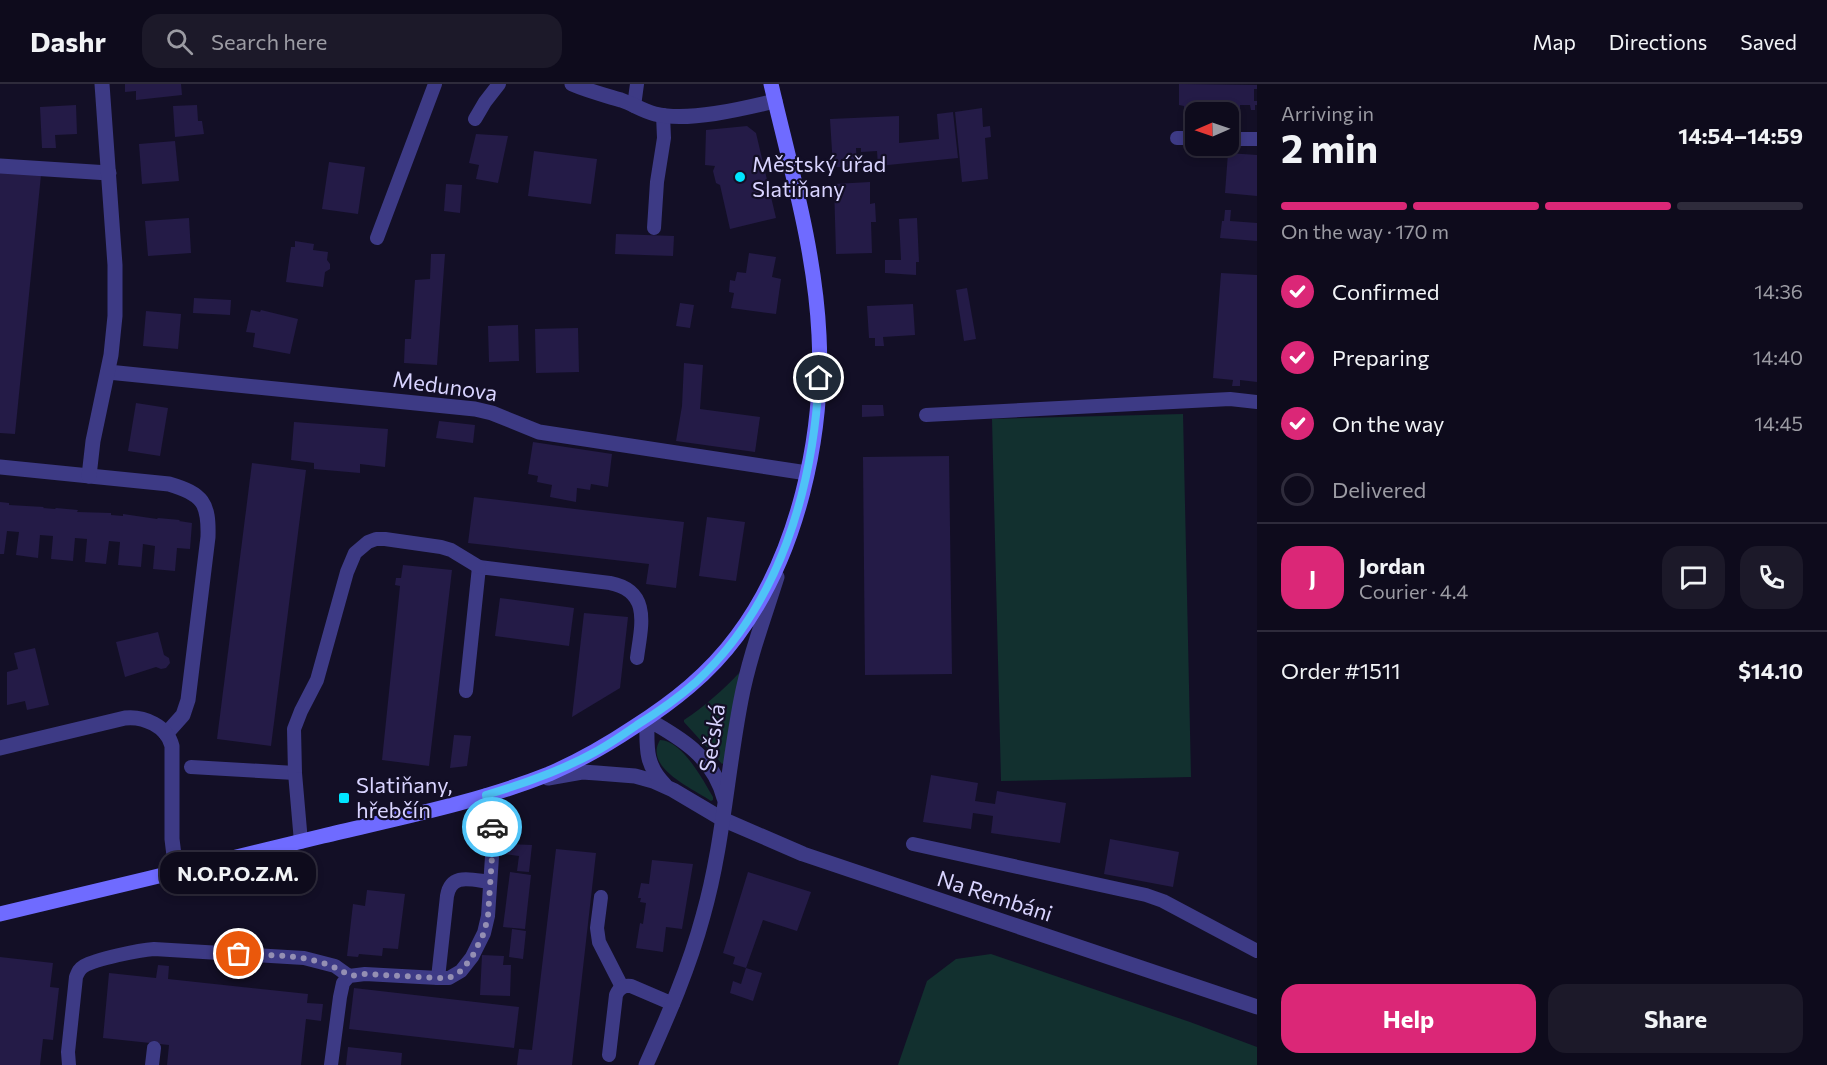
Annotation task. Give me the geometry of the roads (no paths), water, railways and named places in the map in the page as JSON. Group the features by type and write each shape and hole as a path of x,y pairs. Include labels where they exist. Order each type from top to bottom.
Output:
{"main road":[{"path":"0,914 302,842 517,786 596,752 647,719 696,682 736,637 768,587 797,512 807,473 816,416 819,363 818,315 806,235 771,84"}],"street":[{"path":"88,476 112,346 115,291 102,84"},
{"path":"572,84 663,115 700,115 775,101"},
{"path":"0,165 109,173"},
{"name":"Medunova","path":"108,372 475,409 492,413 539,432 807,473"},
{"path":"0,467 169,484 199,497 205,505 208,537 191,685 183,716 166,734"},
{"name":"Sečská","path":"646,1065 673,1004 704,913 745,682 797,512"},
{"path":"0,748 129,717 146,720 166,734 173,751 172,839 176,872"},
{"name":"Sečská","path":"672,790 650,765 647,749 647,719 678,736 693,748 714,774 725,800"},
{"name":"Sečská","path":"517,786 582,772 635,776 672,790 722,819"},
{"name":"Na Rembáni","path":"722,819 824,862 1257,1007"}],"lane":[{"path":"377,238 435,84"},
{"path":"475,119 499,84"},
{"path":"634,106 637,84"},
{"path":"654,228 657,182 664,138 663,115"},
{"path":"1177,138 1185,138"},
{"path":"1239,138 1257,139"},
{"path":"926,415 1230,399 1257,402"},
{"path":"302,842 295,772 294,729 317,680 351,560 360,548 376,539 385,538 451,550 479,567 610,583 626,588 639,601 641,609 642,626 637,658"},
{"path":"466,691 479,567"},
{"path":"191,767 295,772"},
{"path":"331,1065 340,997 343,983 350,976 365,974 449,978 461,971 472,957 487,923 493,835 486,795"},
{"path":"913,844 1146,895 1163,901 1257,951"},
{"path":"438,978 450,886 461,879 490,882"},
{"path":"601,897 597,928 598,942 622,987"},
{"path":"69,1065 68,1052 76,977 81,969 92,963 140,950 154,949 304,958 335,966 350,976"},
{"path":"609,1055 616,994 622,987 630,986 673,1004"},
{"path":"152,1065 154,1048"}],"place":[{"name":"Městský úřad Slatiňany","path":"740,177"},
{"name":"Slatiňany, hřebčín","path":"344,798"},
{"name":"N.O.P.O.Z.M.","path":"239,954"}]}
